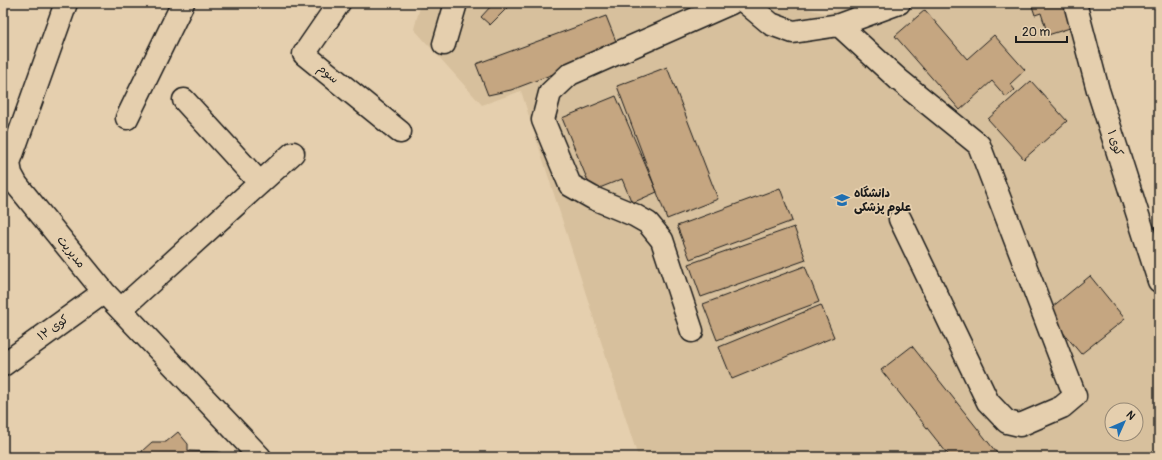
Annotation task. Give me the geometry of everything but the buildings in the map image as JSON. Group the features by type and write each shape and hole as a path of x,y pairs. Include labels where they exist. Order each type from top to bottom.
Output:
{"street":[{"name":"مدیریت","path":"66,3 7,172 104,292 260,457"},
{"path":"127,118 183,3"},
{"name":"سوم","path":"339,3 304,54 400,132"},
{"path":"444,44 456,3"},
{"path":"692,331 662,240 648,223 634,215 593,198 570,186 543,120 550,93 570,74 731,3"},
{"path":"746,3 771,24 794,32 839,25 899,3"},
{"name":"کوی ۱","path":"1075,3 1098,90 1159,281"},
{"path":"839,25 899,80 979,145 1075,396 1062,407 1020,425 1008,422 988,402 900,219"},
{"path":"184,100 260,183"},
{"path":"121,309 293,153"},
{"name":"کوی ۱۲","path":"3,365 104,292"}],"shaded area":[{"name":"دانشگاه علوم پزشکی","path":"421,3 779,3 825,13 864,3 1067,3 1159,294 1159,457 638,457 521,91 482,105 414,29"}],"place":[{"name":"دانشگاه علوم پزشکی","path":"842,200"}]}
